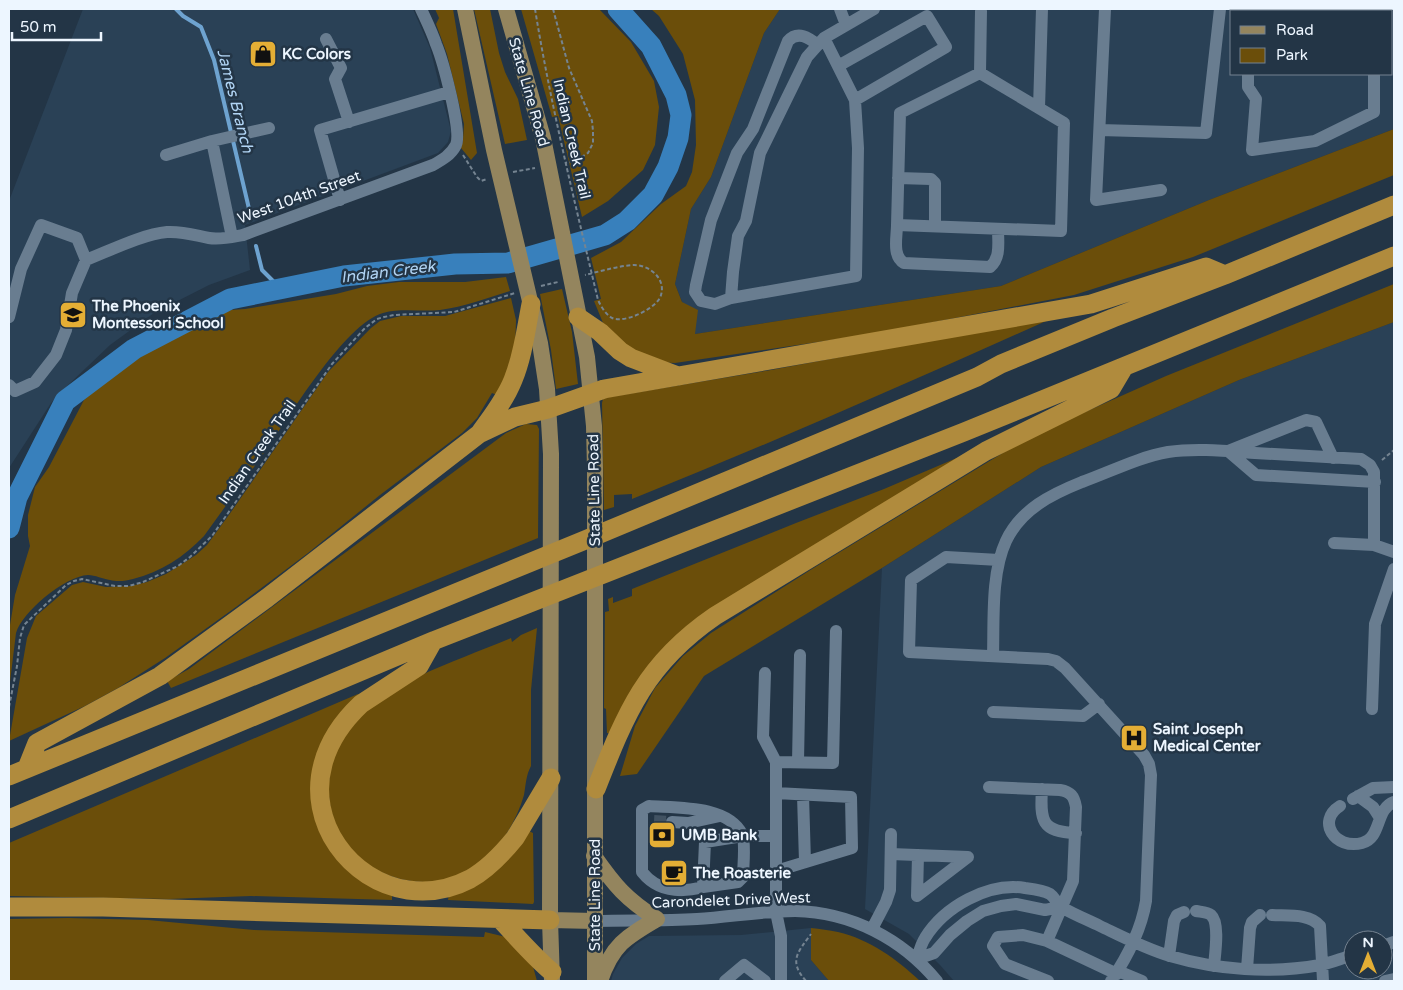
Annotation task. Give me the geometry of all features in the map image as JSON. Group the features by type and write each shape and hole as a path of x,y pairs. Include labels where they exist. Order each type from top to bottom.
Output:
{"highway":[{"path":"17,773 634,520 977,377 1001,364 1225,275 1394,205"},
{"path":"11,818 433,641 1124,367 1394,256"},
{"path":"17,773 38,743 168,671 267,598 479,434 515,417 548,409 604,389 1090,304 1206,267 1225,275"},
{"path":"479,434 504,399 513,381 520,360 530,294"},
{"path":"578,317 600,332 620,352 679,376"},
{"path":"596,789 621,725 635,699 661,663 692,632 715,616 986,451 1111,389 1124,367"},
{"path":"433,641 419,666 361,704 354,711 336,734 326,754 320,776 320,801 328,829 346,857 373,879 398,888 429,891 457,884 470,879 485,869 508,846 515,838 552,778"},
{"path":"15,907 142,908 550,920"},
{"path":"500,919 529,949 552,977"}],"main road":[{"path":"465,9 494,150 530,294 544,366 548,409 550,454 552,778 550,920 552,977"},
{"name":"State Line Road","path":"506,9 543,138 569,286 587,357 591,393 595,478 595,981"},
{"path":"594,856 615,886 628,899 658,919 622,941 610,958 600,981"},
{"path":"550,920 595,921"}],"street":[{"path":"340,200 320,130 449,92 437,45 421,9"},
{"path":"840,9 846,25"},
{"path":"731,298 732,272 738,236 746,221 760,153 807,57 821,42 874,9"},
{"path":"1039,108 1042,9"},
{"path":"1106,9 1096,200 1161,190"},
{"path":"1100,130 1206,133 1220,9"},
{"path":"980,73 983,10"},
{"path":"838,66 927,16 946,47 855,100"},
{"path":"799,35 821,42 838,66 855,100 858,148 856,276 731,298 722,302 707,303 701,301 695,292 711,220 737,153 753,129 788,41 792,37 799,35"},
{"path":"326,39 341,68 335,79 349,122"},
{"path":"897,225 1061,231 1064,123 980,73"},
{"path":"980,73 900,113 897,255 899,260 904,263 990,267 997,258 998,229"},
{"path":"1248,75 1248,87 1256,99 1252,150 1315,141 1374,112 1374,75"},
{"name":"West 104th Street","path":"86,260 165,232 181,232 210,238 232,237 269,226 433,165 446,158 456,145 458,132 449,92"},
{"path":"166,155 214,140 269,128"},
{"path":"214,140 232,237"},
{"path":"898,178 931,179 935,183 935,226"},
{"path":"9,317 21,269 40,225 77,238 86,260 72,293 66,330 56,355 34,382 15,392 9,385"},
{"path":"1228,451 1306,420 1316,422 1333,458"},
{"path":"1228,451 1256,475 1375,482"},
{"path":"993,656 999,560 1006,540 1014,527 1040,502 1058,492 1151,456 1168,452 1228,451 1361,460 1370,465 1374,472 1374,545"},
{"path":"1334,543 1374,545 1394,552"},
{"path":"999,560 946,557 911,580 909,652 1048,659 1056,661 1099,704 1144,755 1152,775 1148,884 1143,919 1134,943 1115,975"},
{"path":"1372,709 1374,624 1394,569"},
{"path":"776,762 833,763 836,631"},
{"path":"798,762 800,655"},
{"path":"765,673 763,737 776,762 776,912 781,936 782,981"},
{"path":"993,712 1083,716 1099,704"},
{"path":"989,787 1060,790 1068,792 1074,798 1076,833 1073,881 1060,907 1047,941"},
{"path":"1380,818 1373,807 1355,798 1373,788 1394,788"},
{"path":"1042,789 1040,813 1046,824 1056,831 1076,833"},
{"path":"776,793 851,797 852,848 776,871"},
{"path":"803,794 805,862"},
{"path":"1340,806 1334,810 1329,819 1331,831 1336,840 1344,843 1361,843 1370,839 1387,805 1394,802"},
{"path":"649,806 711,811 720,816 734,824 743,836 743,877 738,882 696,889 667,890 646,877 642,872 648,821 642,810 649,806"},
{"path":"672,822 688,823 720,816"},
{"path":"872,929 890,890 892,834"},
{"path":"704,887 705,842 743,836 776,836"},
{"path":"891,854 918,855"},
{"path":"916,959 925,938 940,920 957,906 980,892 1011,887 1039,890 1051,895 1060,907 1134,943 1169,956 1214,966 1248,969 1294,969 1322,965 1343,958"},
{"path":"916,959 934,953 961,925 983,912 1001,906 1016,904 1044,910 1060,907"},
{"name":"Carondelet Drive West","path":"595,921 695,919 795,911 822,913 856,922 872,929 899,945 916,959 937,981"},
{"path":"1169,956 1174,921 1177,915 1190,912 1204,912 1211,915 1216,922 1214,966"},
{"path":"1248,969 1252,922 1266,915 1310,918 1320,926 1323,981"},
{"path":"1048,981 1005,964 993,946 998,937 1023,935 1047,941 1115,975 1142,981"},
{"path":"724,981 744,965 765,981"},
{"path":"1385,981 1394,979"}],"path":[{"name":"Indian Creek Trail","path":"535,9 543,59 558,128 598,300 608,315 614,319 639,314 654,306 661,297 661,282 654,272 643,266 635,265 584,276"},
{"name":"Indian Creek Trail","path":"9,707 21,632 29,618 66,585 74,581 90,580 115,586 129,586 163,574 190,557 212,536 332,364 365,328 377,319 384,317 454,312 569,286"},
{"path":"1372,468 1394,450"},
{"path":"806,981 798,971 796,961 800,949 811,934"}],"shaded area":[{"path":"83,9 413,9 430,48 451,131 448,142 438,153 245,225 250,270 209,285 154,313 110,345 51,403 9,468 9,201"},
{"path":"780,9 1394,9 1394,129 1209,200 1001,286 695,334 675,284 691,209 711,177 764,33"},
{"name":"Saint Joseph Medical Center","path":"1394,322 1394,981 954,981 909,934 865,909 882,568 1041,467 1239,380"},
{"path":"811,928 811,960 829,981 611,981 622,958 636,944 649,936 741,935"}],"green space":[{"path":"435,9 453,9 477,153 471,160 461,148 464,124 447,54 436,24 439,18"},
{"path":"474,9 490,9 499,53 505,72 518,99 527,140 505,144"},
{"path":"521,9 599,9 631,42 654,81 659,107 655,145 643,170 608,201 582,217 558,116 552,117"},
{"path":"651,9 780,9 764,33 711,177 691,209 675,284 682,302 698,310 695,334 1001,286 1209,200 1394,129 1394,175 1193,257 1074,295 872,334 675,363 654,362 640,357 611,334 603,323 594,301 601,299 591,258 621,242 661,204 686,186 692,172 696,145 695,100 683,54 659,16"},
{"path":"506,277 510,291 458,307 440,310 404,310 383,313 368,321 351,335 318,374 204,536 188,551 162,568 130,580 116,581 88,575 79,577 57,588 35,606 16,633 9,690 9,631 15,595 30,546 28,515 35,487 49,467 84,400 99,386 180,329 216,311 245,309 336,294 367,286 399,282 465,282"},
{"path":"1394,284 1394,322 1239,380 1041,467 882,568 704,676 637,774 620,776 635,726 655,688 683,656 711,633 1029,437 1166,376"},
{"path":"562,289 572,332 578,384 556,389 551,350 540,294"},
{"path":"511,298 516,320 515,355 497,395 492,393 477,418 462,433 308,553 165,658 118,688 85,706 9,741 27,638 36,616 72,585 83,582 106,587 131,586 166,574 196,555 207,545 231,512 328,372 380,321 401,316 445,316"},
{"path":"1055,317 844,410 632,499 632,494 614,495 614,507 604,510 603,399"},
{"path":"526,424 537,425 539,429 538,538 171,688 167,681 189,669 506,433"},
{"path":"959,457 721,605 611,733 607,733 606,709 604,708 605,612 609,611 608,599 613,597 613,603 632,596 632,589 884,489"},
{"path":"537,628 531,690 531,766 521,804 504,838 485,859 473,868 461,875 448,879 420,882 406,880 366,865 347,845 336,826 330,806 329,786 332,766 339,747 350,728 368,709 415,678 511,638 512,642 521,635"},
{"path":"358,694 360,697 345,714 317,816 392,895 392,900 251,896 169,899 9,896 9,843"},
{"path":"527,830 533,833 533,904 448,900 449,894"},
{"path":"9,919 148,920 254,930 484,937 485,932 506,937 532,963 537,981 9,981"},
{"path":"811,928 850,935 872,945 893,958 920,981 829,981 811,960"}],"waterway":[{"name":"James Branch","path":"176,9 183,16 201,27 214,60 250,213"},
{"name":"Indian Creek","path":"9,528 17,497 65,401 134,349 230,299 344,276 455,264 508,263 605,235 627,221 653,195 668,167 678,138 681,115 676,95 651,46 618,9"},
{"name":"James Branch","path":"256,246 262,270 281,289"}],"tunnel":[{"path":"654,821 672,822"}],"place":[{"name":"KC Colors","path":"263,54"},
{"name":"The Phoenix Montessori School","path":"73,315"},
{"name":"Saint Joseph Medical Center","path":"1134,738"},
{"name":"UMB Bank","path":"662,835"},
{"name":"The Roasterie","path":"674,873"}]}
